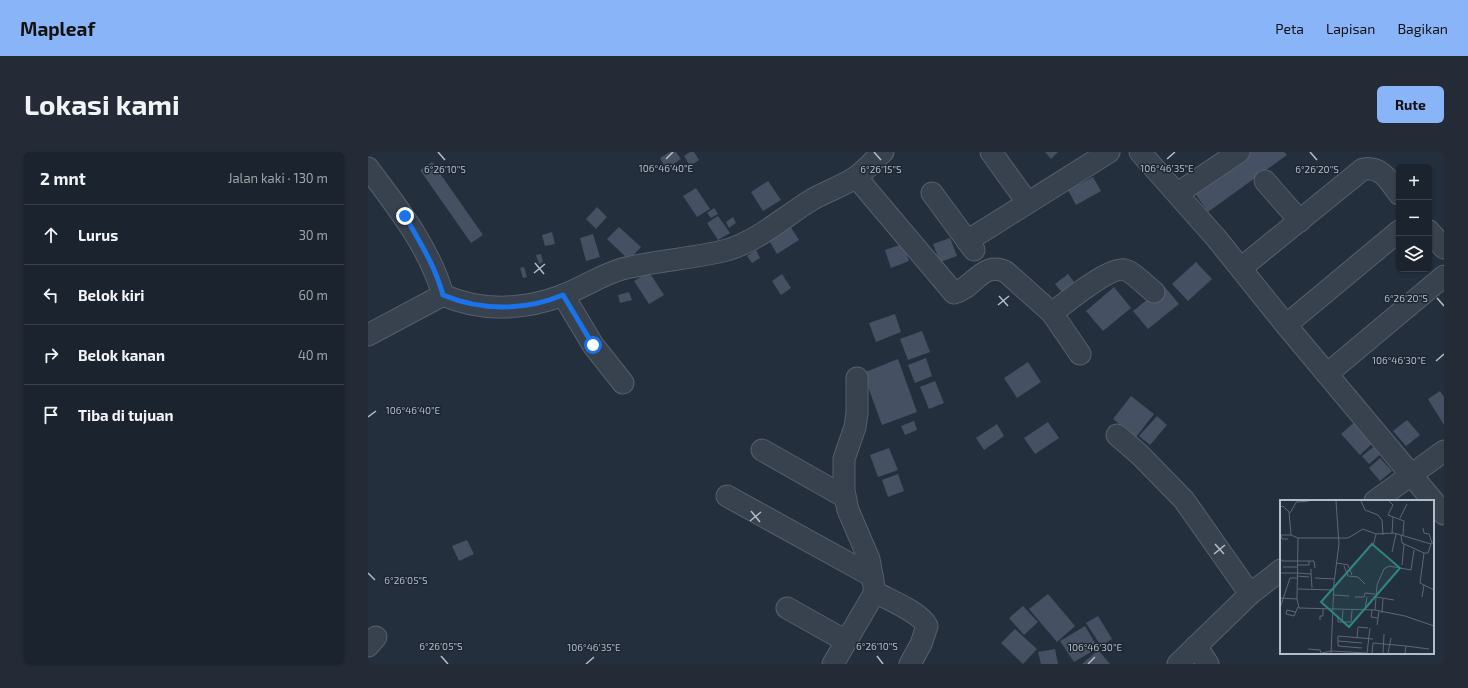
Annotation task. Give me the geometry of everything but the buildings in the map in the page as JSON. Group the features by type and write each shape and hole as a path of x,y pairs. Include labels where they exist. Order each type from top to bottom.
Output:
{"street":[{"path":"368,335 443,295 471,304 491,307 517,307 563,295 621,270 657,261 701,256 729,249 756,236 814,198 856,177 883,152"},
{"path":"991,152 1027,202"},
{"path":"932,193 970,245 1086,158 1109,152"},
{"path":"1178,193 1239,152"},
{"path":"1150,155 1178,193 1241,268 1286,325 1433,500"},
{"path":"368,168 405,216 429,258 438,278 443,295"},
{"path":"1241,268 1364,169 1377,169 1385,175 1396,190"},
{"path":"856,177 954,294 988,271 999,269 1006,272 1052,313 1080,354"},
{"path":"1265,181 1300,221"},
{"path":"1286,325 1396,233"},
{"path":"1432,234 1444,248"},
{"path":"1052,313 1087,287 1117,270 1123,269 1129,272 1154,292"},
{"path":"1327,374 1444,276"},
{"path":"563,295 593,345 623,383"},
{"path":"833,664 846,641 873,584 869,559 854,524 845,497 843,476 844,459 855,427 857,413 857,378"},
{"path":"1117,435 1140,454 1184,500 1250,594"},
{"path":"762,450 845,497"},
{"path":"1376,500 1444,451"},
{"path":"727,496 873,584 924,620 927,626 921,644 910,664"},
{"path":"1434,502 1444,514"},
{"path":"1178,664 1250,594 1280,571"},
{"path":"787,608 846,641"},
{"path":"1196,646 1208,664"}],"route":[{"path":"405,216 429,258 438,278 443,295 471,304 491,307 517,307 563,295 593,345"}]}
